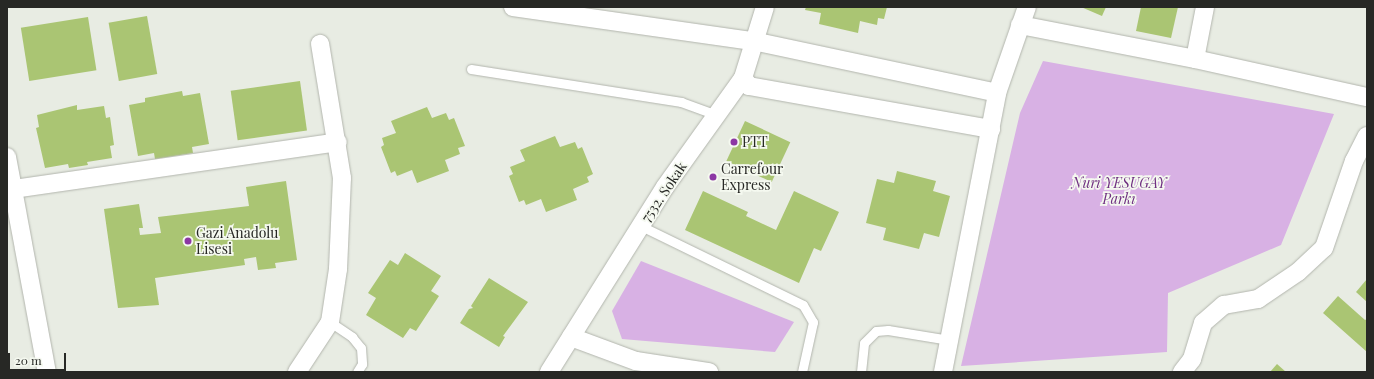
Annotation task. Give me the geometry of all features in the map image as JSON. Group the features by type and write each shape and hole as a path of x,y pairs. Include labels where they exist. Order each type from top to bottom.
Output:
{"street":[{"path":"513,7 753,41 997,93"},
{"name":"7532. Sokak","path":"549,372 641,226 743,78 764,7"},
{"path":"943,372 997,93 1027,7"},
{"path":"1194,58 1205,7"},
{"path":"1020,25 1194,58 1367,97"},
{"path":"297,372 330,322 338,269 342,186 338,142 320,44"},
{"path":"743,78 749,86 991,129"},
{"path":"1182,372 1192,359 1203,323 1224,305 1258,299 1298,272 1324,248 1354,161 1367,136"},
{"path":"13,189 338,142"},
{"path":"7,157 46,372"},
{"path":"571,337 636,361 709,372"}],"lane":[{"path":"472,68 681,102 717,115"},
{"path":"641,226 803,305 812,322 802,372"},
{"path":"330,322 352,337 361,348 362,364 357,372"},
{"path":"861,372 864,343 876,331 895,331 949,340"}],"green space":[{"name":"Nuri YESUGAY Parkı","path":"1043,61 1334,114 1281,245 1168,293 1167,352 961,366 1020,113"},
{"path":"641,261 794,322 775,352 622,339 612,311"}],"building":[{"path":"806,7 887,7 884,19 878,18 877,25 860,21 858,33 819,24 821,13 805,10"},
{"path":"1081,7 1106,7 1102,16"},
{"path":"1141,7 1178,7 1171,38 1136,31"},
{"path":"147,16 157,74 119,81 109,23"},
{"path":"88,17 96,70 29,81 21,28"},
{"path":"300,81 307,131 238,140 231,91"},
{"path":"182,91 183,96 200,93 209,144 192,147 193,153 155,159 154,153 138,156 129,105 145,102 145,98"},
{"path":"77,105 77,110 104,106 106,118 110,117 114,145 110,146 112,158 87,162 88,165 69,168 68,164 45,168 36,128 39,127 37,115"},
{"path":"427,107 432,118 446,113 449,120 454,118 465,146 458,148 460,154 445,160 449,171 417,183 412,170 397,176 395,171 391,173 381,147 384,145 382,138 396,133 391,121"},
{"path":"745,121 790,142 772,182 726,161"},
{"path":"555,136 560,147 575,142 578,149 582,147 593,174 587,177 589,182 573,189 577,200 546,212 541,199 526,205 524,200 519,202 509,176 513,174 510,167 525,161 520,150"},
{"path":"897,171 936,181 933,191 950,196 939,237 924,233 919,249 883,240 886,228 866,223 877,179 894,183"},
{"name":"Gazi Anadolu Lisesi","path":"286,181 297,260 275,263 276,268 258,270 256,257 244,259 245,265 155,278 159,305 118,308 104,209 139,204 143,228 139,228 140,235 161,233 158,217 249,206 246,187"},
{"path":"703,191 748,212 746,216 776,230 794,191 839,212 821,251 814,248 799,283 685,230"},
{"path":"405,253 441,276 431,291 439,296 416,331 410,328 403,338 366,315 376,298 368,293 390,260 398,265"},
{"path":"489,278 528,302 503,336 505,337 499,347 460,323 469,309 473,308 471,306"},
{"path":"1367,279 1367,302 1356,292"},
{"path":"1338,296 1365,320 1367,319 1367,352 1323,313"},
{"path":"1277,364 1286,372 1270,372"}],"place":[{"name":"PTT","path":"734,142"},
{"name":"Carrefour Express","path":"713,177"},
{"name":"Gazi Anadolu Lisesi","path":"188,241"}]}
